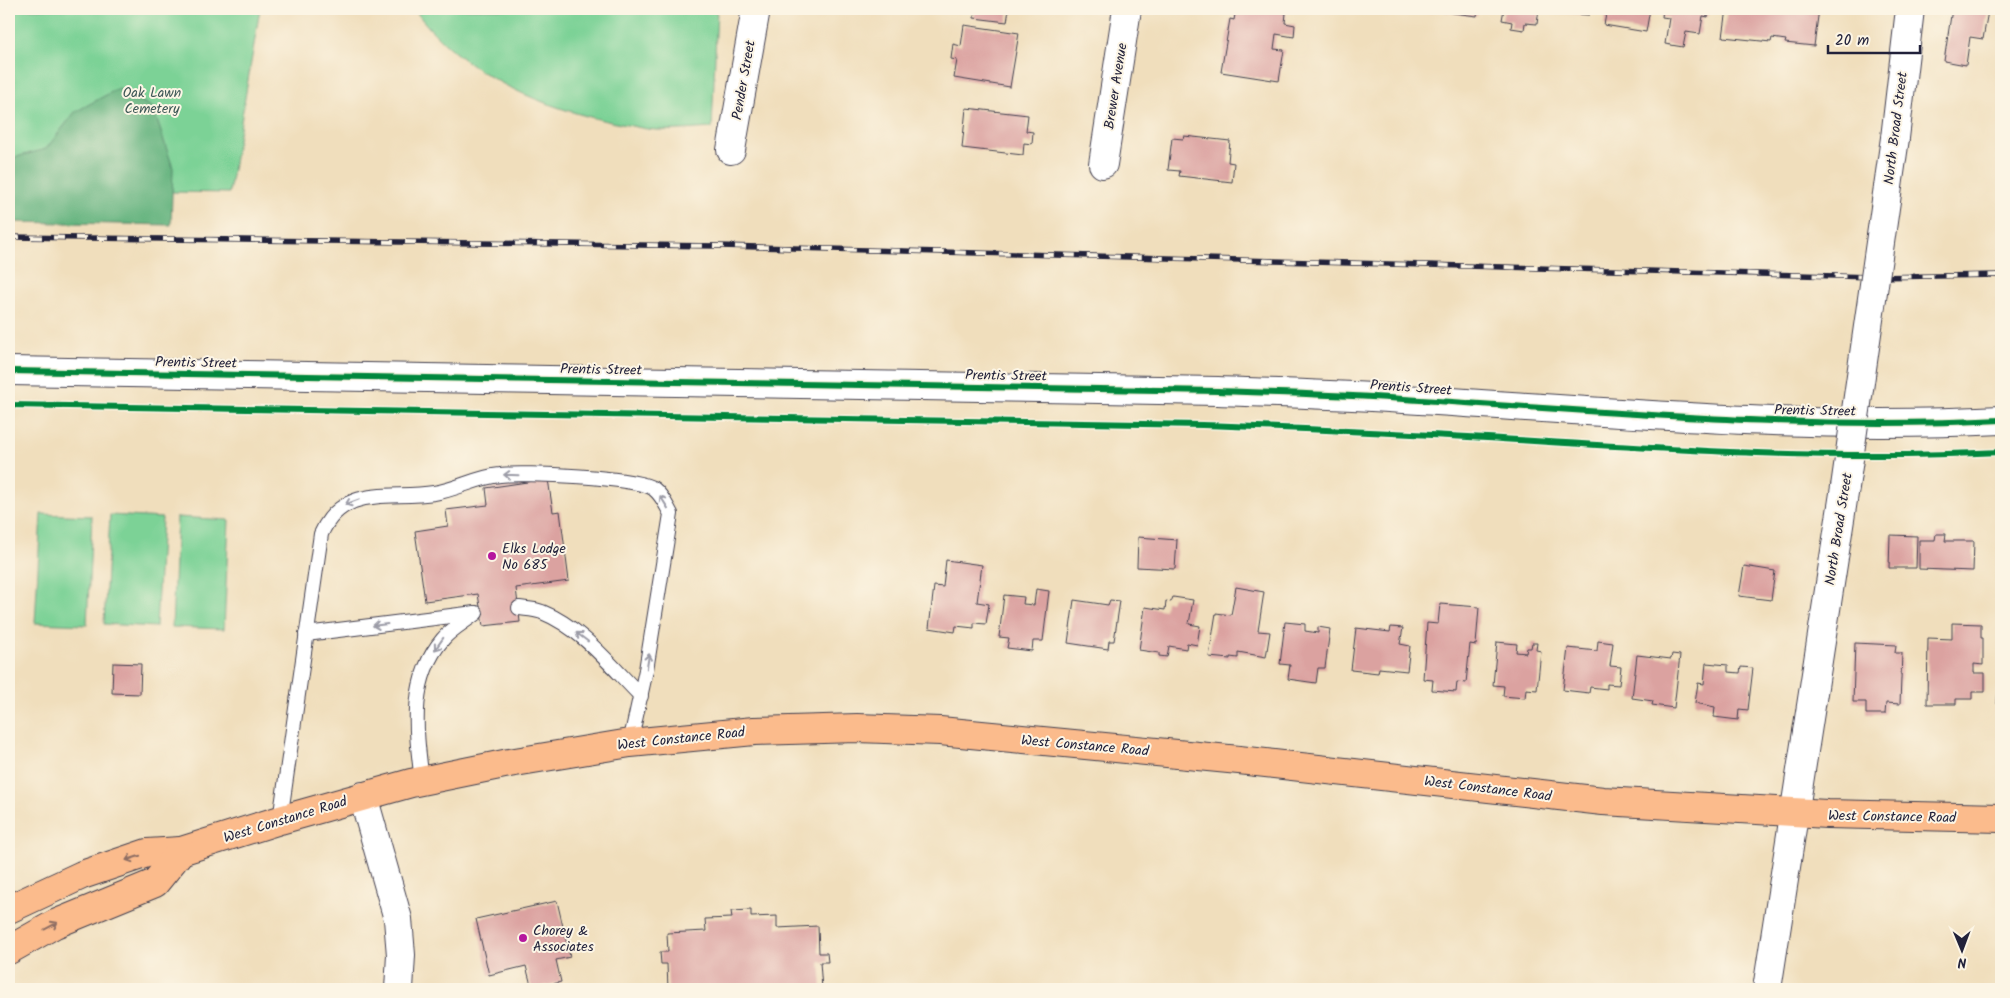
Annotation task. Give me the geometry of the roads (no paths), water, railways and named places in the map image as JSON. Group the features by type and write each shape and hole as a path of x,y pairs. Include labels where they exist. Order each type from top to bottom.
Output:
{"main road":[{"name":"West Constance Road","path":"9,909 82,875 147,853 180,851 280,820 422,781 509,763 630,743 754,730 857,728 940,731 1239,760 1603,801 1793,813 2001,818"},
{"path":"9,950 55,924 155,883 180,851"}],"street":[{"name":"Pender Street","path":"731,150 756,9"},
{"name":"Brewer Avenue","path":"1103,164 1127,9"},
{"name":"North Broad Street","path":"1767,989 1845,487 1895,138 1910,9"},
{"name":"Prentis Street","path":"9,371 1218,391 1370,396 1736,422 1912,423 2001,420"},
{"path":"363,796 398,919 401,955 399,989"}],"lane":[{"path":"280,820 321,534 328,519 340,507 355,499 435,493 465,483 500,475 618,479 638,482 654,488 671,514 641,696 630,743"},
{"path":"519,608 540,611 580,635 641,696"},
{"path":"306,634 479,613 444,638 429,660 421,680 416,702 415,724 422,781"}],"railway":[{"path":"9,237 719,246 1873,277 2001,275"}],"place":[{"name":"Elks Lodge No 685","path":"492,556"},
{"name":"Chorey & Associates","path":"523,938"}],"park label":[{"name":"Oak Lawn Cemetery","path":"152,100"}]}
